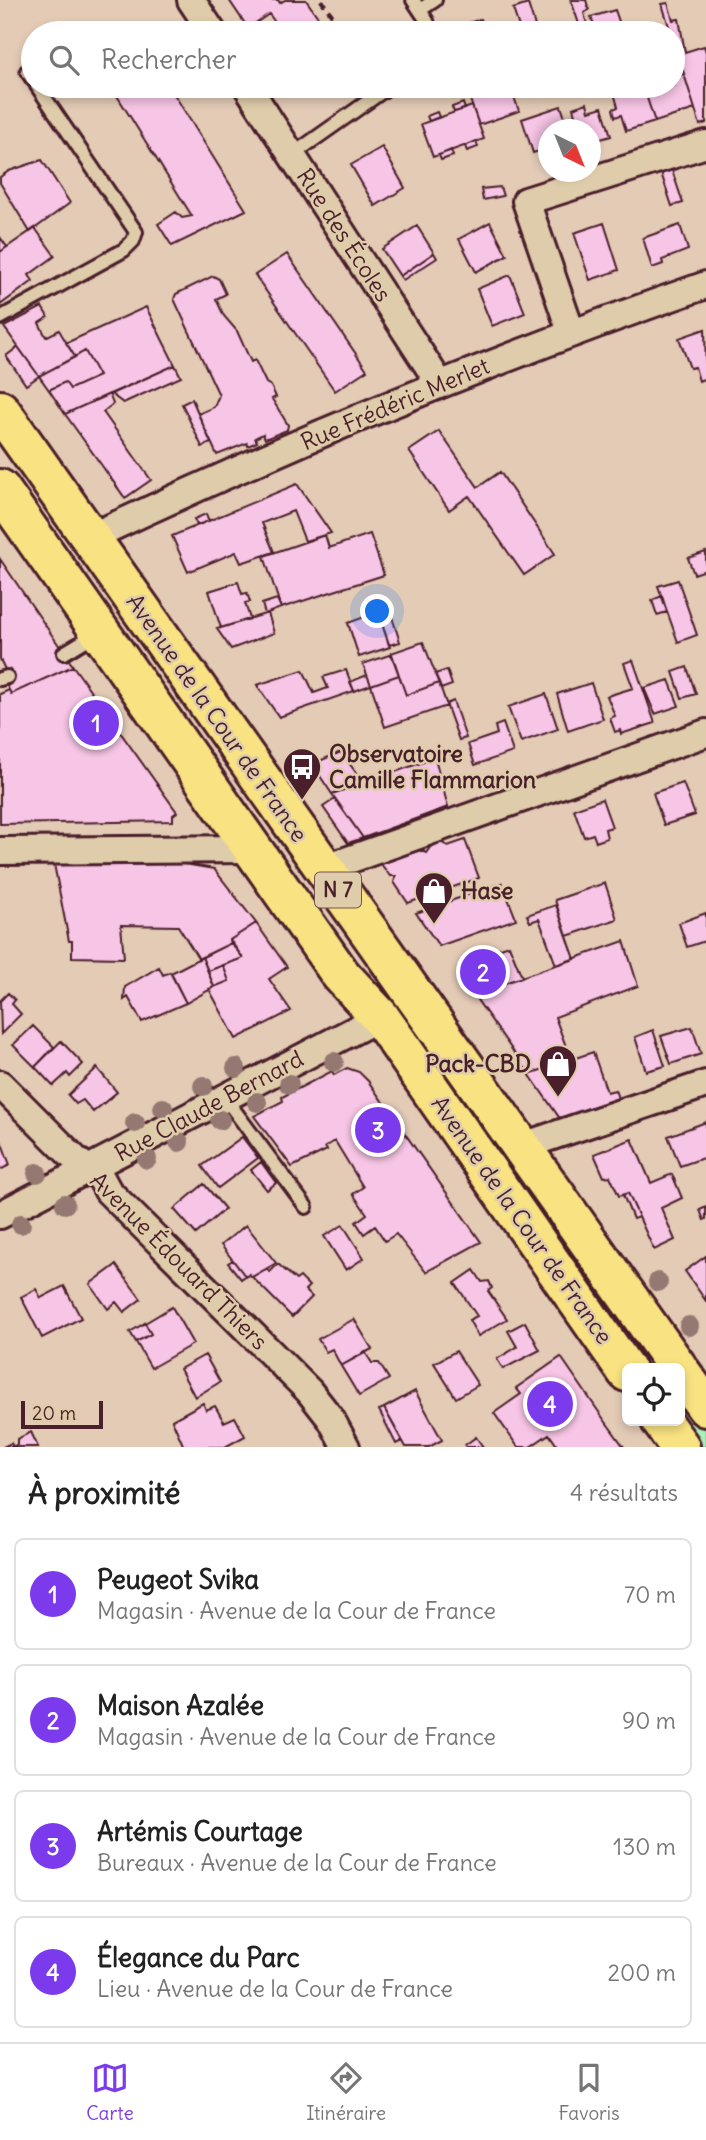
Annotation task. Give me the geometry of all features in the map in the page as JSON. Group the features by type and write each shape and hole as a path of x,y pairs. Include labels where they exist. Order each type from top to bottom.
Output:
{"main road":[{"name":"Avenue de la Cour de France","path":"0,410 675,1363"},
{"name":"Avenue de la Cour de France","path":"0,489 341,975 380,1017 622,1365"},
{"name":"Avenue de la Cour de France","path":"685,1377 706,1407"},
{"path":"665,1426 680,1447"}],"street":[{"path":"191,0 205,21"},
{"name":"Rue des Écoles","path":"255,98 440,384"},
{"path":"571,332 526,201 706,144"},
{"name":"Rue Frédéric Merlet","path":"89,538 440,384 571,332 706,285"},
{"path":"323,869 706,733"},
{"path":"0,851 252,849"},
{"name":"Rue Claude Bernard","path":"0,1215 380,1017"},
{"name":"Avenue Édouard Thiers","path":"0,1084 88,1169 101,1178 108,1191 309,1391 331,1419 346,1447"},
{"path":"520,1147 706,1084"}],"lane":[{"path":"425,21 416,5 435,0"},
{"path":"0,318 124,250 136,232 45,98"},
{"path":"292,155 373,98"},
{"path":"64,653 100,631"},
{"path":"225,1098 306,1207"}],"path":[{"path":"321,0 336,21"}],"green space":[{"path":"559,1231 658,1363 646,1363 557,1234"},
{"path":"685,1400 706,1429 706,1447 702,1447 685,1422"}],"building":[{"path":"229,0 278,0 280,3 285,0 306,0 321,21 274,21 269,14 258,21 243,21"},
{"path":"571,0 586,0 589,10 584,13 586,21 578,21"},
{"path":"668,3 673,20 679,21 667,21 662,4"},
{"path":"528,4 533,21 517,21 513,9"},
{"path":"615,10 619,21 592,21 591,17"},
{"path":"704,46 706,123 700,125 685,77 685,52"},
{"path":"685,77 695,109 655,122 647,98 685,98"},
{"path":"118,98 176,98 246,210 172,246 158,224 176,212 182,218 192,216"},
{"path":"469,98 514,98 519,111 479,125"},
{"path":"615,98 647,98 655,122 626,131 621,115 615,117 613,109 618,107"},
{"path":"463,103 465,109 454,112 452,107"},
{"path":"587,103 589,111 602,107 611,136 601,139 601,119 571,119 575,115 573,108"},
{"path":"472,106 484,139 433,157 421,124"},
{"path":"561,106 565,119 538,119 538,151 533,153 522,119"},
{"path":"437,112 439,117 429,121 427,116"},
{"path":"476,141 478,147 467,151 465,146"},
{"path":"382,147 405,188 375,206 351,165"},
{"path":"451,150 453,156 441,160 439,155"},
{"path":"42,160 70,203 30,232 0,183 0,177 9,171"},
{"path":"672,170 683,203 672,206 661,173"},
{"path":"500,187 503,196 483,200 481,189"},
{"path":"490,222 507,255 476,272 459,239"},
{"path":"604,223 619,270 590,280 574,233"},
{"path":"680,225 688,250 662,260 663,264 652,268 643,238"},
{"path":"417,226 434,253 400,276 382,249"},
{"path":"35,228 55,256 29,275 33,281 0,305 0,252"},
{"path":"0,237 7,247 0,252"},
{"path":"434,253 437,258 403,280 400,276"},
{"path":"287,254 367,370 335,391 255,275"},
{"path":"510,275 525,313 492,326 477,289"},
{"path":"213,276 219,279 226,294 216,299 224,316 237,331 251,362 255,360 266,383 271,386 276,397 272,399 288,425 287,430 265,439 263,434 255,438 257,442 248,446 247,443 217,455 198,414 214,407 219,395 174,299 176,294"},
{"path":"42,307 48,317 39,323 46,337 59,330 75,357 39,376 4,327"},
{"path":"146,307 175,365 65,414 49,390 65,382 70,389 99,376 85,351 75,357 66,343"},
{"path":"705,329 706,378 699,381 695,367 690,368 679,338"},
{"path":"18,347 39,376 26,385 6,356"},
{"path":"85,351 99,376 70,389 65,382 49,390 39,376"},
{"path":"175,365 181,377 123,403 111,394"},
{"path":"109,394 113,404 103,412 151,480 125,498 65,414"},
{"path":"192,399 211,443 202,447 182,404"},
{"path":"439,431 478,487 500,472 555,554 524,575 469,496 449,510 409,451"},
{"path":"297,484 331,533 305,541 293,511 262,523 274,552 241,563 236,552 188,572 172,536"},
{"path":"206,514 209,521 197,525 194,519"},
{"path":"370,534 384,575 281,608 264,556 325,535 329,548"},
{"path":"706,552 706,570 694,574 688,558"},
{"path":"0,559 73,666 11,694 4,680 9,678 0,659"},
{"path":"678,580 697,635 678,642 658,586"},
{"path":"238,582 242,594 247,593 250,602 245,603 250,619 221,628 209,591"},
{"path":"662,596 667,612 657,615 652,600"},
{"path":"277,599 281,608 265,614 262,604"},
{"path":"378,612 390,647 359,657 348,623"},
{"path":"268,613 274,633 231,649 217,629"},
{"path":"392,617 400,642 389,645 381,621"},
{"path":"423,642 439,683 406,695 391,653"},
{"path":"392,654 399,675 371,685 363,664"},
{"path":"633,660 655,723 621,734 620,730 615,732 610,718 615,716 607,696 633,688 624,663"},
{"path":"73,666 177,812 173,815 173,821 0,824 0,694 9,690 11,694"},
{"path":"687,667 696,694 682,698 673,672"},
{"path":"303,670 314,693 328,688 323,677 346,670 354,691 279,717 257,685"},
{"path":"447,670 452,685 441,689 435,674"},
{"path":"367,675 371,685 354,691 350,682"},
{"path":"399,675 406,695 439,683 447,706 385,727 371,685"},
{"path":"669,680 679,706 655,714 644,688"},
{"path":"591,683 603,719 568,731 557,694"},
{"path":"546,694 558,729 521,742 508,707"},
{"path":"453,701 466,738 459,740 446,704"},
{"path":"503,723 513,752 475,765 468,744 497,734 495,726"},
{"path":"341,752 362,781 332,794 312,764"},
{"path":"435,758 448,807 363,838 332,794"},
{"path":"683,783 695,815 664,825 653,793"},
{"path":"335,799 363,838 348,843 323,807"},
{"path":"602,799 612,827 605,829 607,838 596,842 593,834 584,837 574,809"},
{"path":"465,840 479,878 408,903 394,882 396,876 390,876 381,864 419,850 426,853 431,846 440,842 448,846"},
{"path":"172,862 214,869 256,923 230,940 231,943 199,959 178,926 121,925 124,958 72,957 72,941 69,941 54,864"},
{"path":"502,883 516,919 439,946 416,913"},
{"path":"605,883 617,919 567,936 555,900"},
{"path":"556,905 575,959 556,965 539,919 530,922 527,915"},
{"path":"706,913 706,943 705,941 687,947 679,923"},
{"path":"256,923 287,967 269,979 291,1011 236,1039 209,989 229,981 223,965 243,958 230,940"},
{"path":"624,941 638,986 555,1017 571,1060 529,1074 473,994"},
{"path":"231,943 243,958 208,971 202,957"},
{"path":"509,945 522,977 483,991 472,958"},
{"path":"202,957 214,987 186,1003 171,973"},
{"path":"223,965 229,981 214,987 208,971"},
{"path":"159,967 163,975 170,972 186,1003 142,1022 128,997 124,1000 125,987"},
{"path":"8,993 15,1000 12,1004 21,1014 1,1034 0,1001"},
{"path":"33,1026 54,1047 35,1067 13,1045"},
{"path":"692,1027 701,1054 671,1064 661,1036"},
{"path":"653,1030 665,1066 646,1071 635,1037"},
{"path":"61,1041 83,1064 70,1077 67,1073 53,1086 35,1067"},
{"path":"593,1052 607,1092 615,1090 619,1101 561,1120 529,1074"},
{"path":"97,1068 117,1092 93,1112 83,1100 76,1104 68,1095"},
{"path":"347,1068 359,1072 368,1081 481,1242 426,1272 396,1234 385,1241 375,1226 364,1234 356,1222 367,1214 353,1194 363,1187 335,1141 325,1147 327,1150 292,1167 254,1116 283,1101 282,1097 332,1071 334,1075"},
{"path":"706,1122 706,1157 680,1166 668,1136"},
{"path":"242,1137 258,1158 218,1188 202,1166"},
{"path":"0,1138 10,1165 0,1170"},
{"path":"632,1139 651,1183 672,1174 682,1198 661,1208 675,1240 654,1250 628,1193 619,1196 610,1176 604,1177 594,1154"},
{"path":"261,1162 276,1183 267,1190 251,1170"},
{"path":"204,1184 225,1209 196,1234 174,1209"},
{"path":"628,1193 639,1217 633,1219 623,1195"},
{"path":"706,1207 706,1219 704,1220 700,1210"},
{"path":"246,1225 276,1263 252,1277 249,1274 246,1277 221,1245"},
{"path":"343,1225 364,1258 346,1270 324,1236"},
{"path":"706,1256 706,1301 685,1271"},
{"path":"233,1260 245,1276 241,1279 228,1263"},
{"path":"278,1264 296,1280 300,1277 309,1286 305,1290 312,1297 292,1317 252,1277 266,1269 270,1272"},
{"path":"116,1265 141,1299 124,1312 116,1302 108,1309 90,1284"},
{"path":"474,1270 482,1282 489,1281 492,1288 488,1291 507,1319 478,1336 469,1320 477,1316 455,1283"},
{"path":"64,1286 81,1318 42,1338 21,1297 36,1289 41,1298"},
{"path":"172,1307 193,1344 151,1368 136,1342 151,1334 145,1323"},
{"path":"354,1319 372,1349 341,1366 332,1349 326,1352 318,1339"},
{"path":"525,1322 540,1350 503,1369 497,1359 517,1347 508,1331"},
{"path":"145,1323 151,1334 136,1342 130,1332"},
{"path":"456,1351 478,1385 456,1398 434,1363"},
{"path":"365,1352 372,1363 379,1363 389,1379 359,1396 341,1366"},
{"path":"205,1355 220,1382 195,1397 180,1369"},
{"path":"561,1357 624,1447 558,1447 549,1434 530,1447 518,1447 494,1413 521,1394 516,1388"},
{"path":"415,1391 442,1440 429,1447 406,1447 384,1408"},
{"path":"203,1403 206,1410 215,1406 224,1422 235,1417 245,1436 225,1447 184,1447 172,1420"},
{"path":"384,1408 402,1441 396,1444 379,1410"},
{"path":"31,1432 38,1447 13,1447 17,1444 17,1439"},
{"path":"476,1437 483,1447 466,1447 465,1445"}],"place":[{"name":"Peugeot Svika","path":"96,723"},
{"name":"Observatoire Camille Flammarion","path":"302,801"},
{"name":"Hase","path":"434,925"},
{"name":"Maison Azalée","path":"483,972"},
{"name":"Pack-CBD","path":"558,1098"},
{"name":"Artémis Courtage","path":"378,1130"},
{"name":"Élegance du Parc","path":"550,1404"}]}
